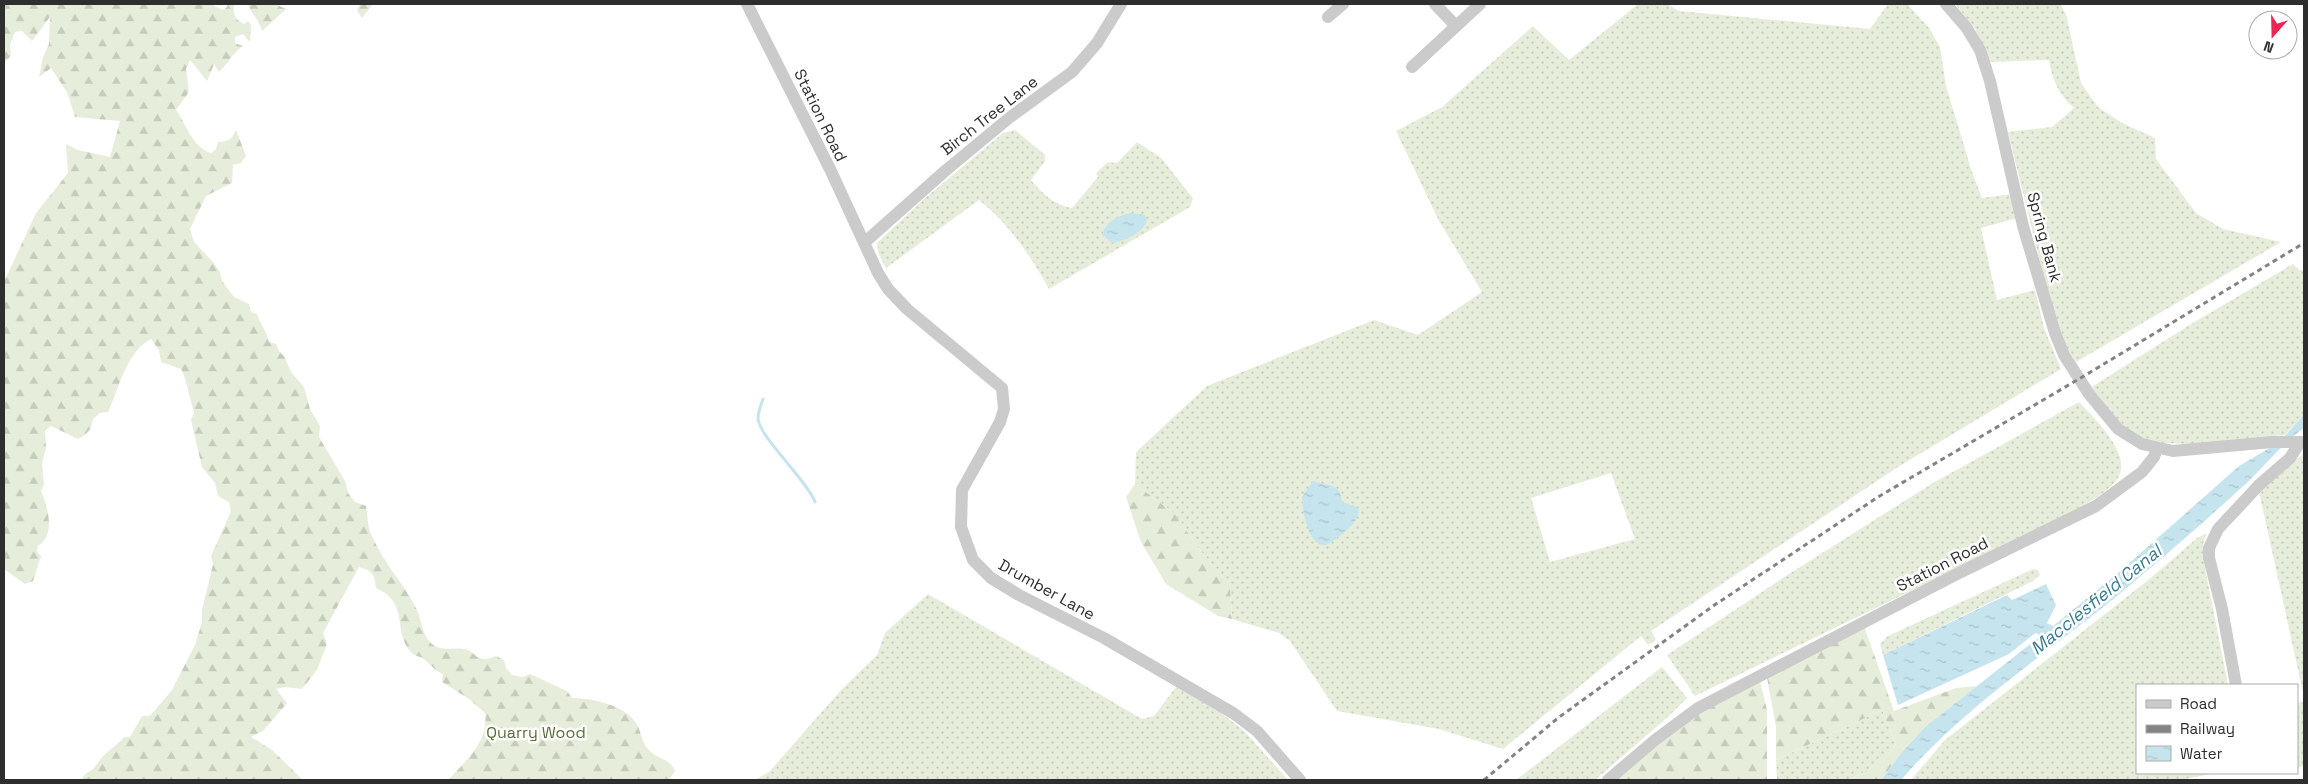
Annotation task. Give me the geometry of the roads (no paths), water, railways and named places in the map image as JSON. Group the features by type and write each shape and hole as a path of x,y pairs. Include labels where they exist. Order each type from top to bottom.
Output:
{"street":[{"name":"Station Road","path":"747,4 865,242"},
{"name":"Birch Tree Lane","path":"865,242 995,130 1072,72 1097,44 1121,4"},
{"path":"1328,17 1343,4"},
{"path":"1435,4 1456,26"},
{"path":"1412,67 1480,4"},
{"name":"Spring Bank","path":"1946,4 1966,26 1980,50 1992,90 2023,226 2055,334 2064,356 2094,400 2118,429 2142,444 2157,448"},
{"name":"Drumber Lane","path":"865,242 878,273 888,289 907,310 1002,388 1004,410 1000,422 962,490 961,527 973,560 991,578 1012,591 1104,638 1232,713 1257,731 1300,780"},
{"path":"2157,448 2173,451 2272,442 2299,442 2290,458 2259,485 2218,529 2209,548 2209,558 2222,609 2236,684"},
{"name":"Station Road","path":"1608,780 1655,740 1698,708 1952,576 2096,506 2142,472 2154,457 2157,448"}],"water":[{"path":"1131,213 1144,215 1147,219 1138,232 1129,238 1113,243 1102,235 1109,223 1122,215"},
{"name":"Macclesfield Canal","path":"2304,415 2304,428 2282,446 2250,480 2170,552 2112,600 1986,698 1928,751 1901,780 1881,780 1903,751 1925,727 2039,637 2037,633 2034,634 2009,654 1898,705 1883,655 2007,595 2012,600 2046,584 2056,605 2047,623 2053,626 2117,574 2239,466 2278,443"},
{"path":"1313,481 1336,488 1339,491 1342,502 1359,509 1356,520 1351,526 1326,545 1320,544 1310,534 1303,510 1302,497"}],"waterway":[{"path":"763,399 758,416 760,426 774,447 811,493 815,502"}],"railway":[{"path":"1484,780 1558,718 1713,606 1878,497 2084,376 2304,243"}],"park label":[{"name":"Quarry Wood","path":"536,732"}]}
